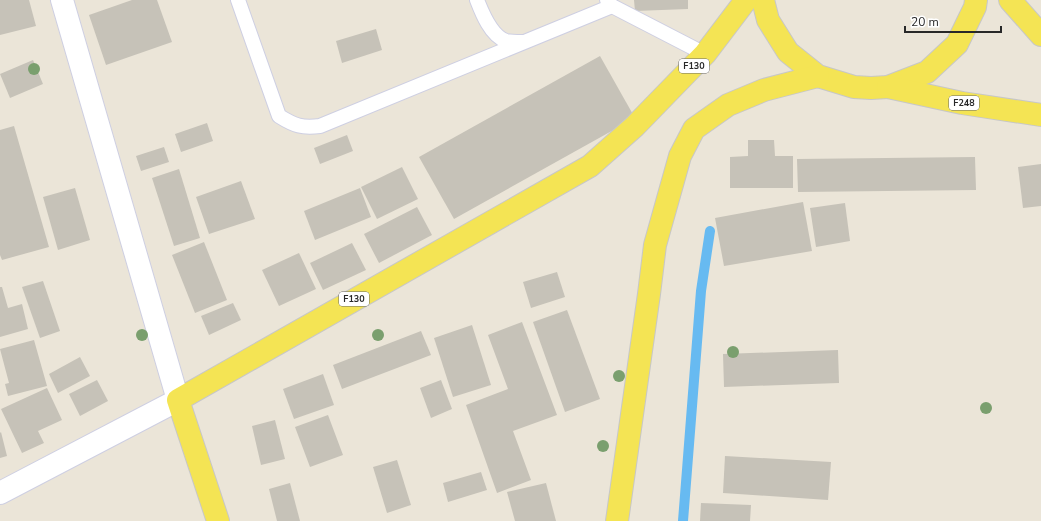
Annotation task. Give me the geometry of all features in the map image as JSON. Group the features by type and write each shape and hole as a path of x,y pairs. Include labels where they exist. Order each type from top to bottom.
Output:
{"main road":[{"name":"F130","path":"178,400 590,166 635,126 704,54 746,0"},
{"path":"763,0 768,20 788,52 818,76 854,87 871,88 888,87 926,72 957,44 975,7 976,0"},
{"path":"1010,0 1041,35"},
{"path":"617,521 655,245 680,156 694,129 728,105 764,90 818,76"},
{"name":"F248","path":"888,87 962,103 1041,115"},
{"path":"178,400 218,521"}],"street":[{"path":"0,493 178,400 62,0"}],"lane":[{"path":"238,0 279,116 292,124 307,128 320,126 522,42 609,3 704,54"},
{"path":"477,0 484,18 494,32 505,41 522,42"}],"building":[{"path":"0,0 29,0 36,26 0,35"},
{"path":"132,0 157,0 172,42 106,65 89,15"},
{"path":"634,0 688,0 688,9 635,11"},
{"path":"376,29 382,50 342,63 336,41"},
{"path":"600,56 635,118 454,219 419,157"},
{"path":"33,60 43,84 10,98 0,74"},
{"path":"207,123 213,141 181,152 175,134"},
{"path":"14,126 49,247 2,260 0,255 0,130"},
{"path":"347,135 353,151 320,164 314,148"},
{"path":"748,140 774,140 775,156 793,156 793,188 730,188 730,157 748,156"},
{"path":"164,147 169,162 141,171 136,156"},
{"path":"975,157 976,190 798,192 797,159"},
{"path":"1041,164 1041,206 1023,208 1018,167"},
{"path":"402,167 418,199 377,219 361,187"},
{"path":"179,169 200,238 174,246 152,178"},
{"path":"241,181 255,219 209,234 196,197"},
{"path":"75,188 90,240 58,250 43,197"},
{"path":"360,188 371,217 315,240 304,211"},
{"path":"803,202 812,251 724,266 715,218"},
{"path":"845,203 850,241 816,247 810,208"},
{"path":"417,207 432,235 379,263 364,234"},
{"path":"204,242 227,300 195,313 172,255"},
{"path":"352,243 366,270 323,290 310,263"},
{"path":"299,253 316,289 279,306 262,270"},
{"path":"557,272 565,297 531,308 523,282"},
{"path":"43,281 60,331 40,338 22,287"},
{"path":"0,287 2,287 8,308 22,304 28,329 0,337"},
{"path":"233,303 241,320 209,335 201,316"},
{"path":"567,310 600,399 565,412 533,322"},
{"path":"522,322 557,415 513,431 531,480 497,493 466,405 508,389 488,335"},
{"path":"472,325 491,385 453,397 434,338"},
{"path":"421,331 431,355 342,389 333,365"},
{"path":"34,340 47,386 8,396 5,384 9,383 0,349"},
{"path":"838,350 839,383 724,387 723,354"},
{"path":"80,357 90,376 58,393 49,374"},
{"path":"323,374 334,405 294,419 283,389"},
{"path":"97,380 108,401 80,416 69,394"},
{"path":"441,380 452,409 431,418 420,388"},
{"path":"47,388 62,420 38,431 44,443 22,453 1,409"},
{"path":"328,415 343,455 310,467 295,427"},
{"path":"275,420 285,459 261,465 252,426"},
{"path":"1,432 7,456 0,458 0,433"},
{"path":"725,456 831,462 828,500 723,493"},
{"path":"397,460 411,505 387,513 373,467"},
{"path":"481,472 487,490 448,502 443,483"},
{"path":"290,483 300,521 277,521 269,489"},
{"path":"546,483 556,521 515,521 507,492"},
{"path":"701,503 751,505 750,521 700,521"}],"waterway":[{"path":"683,521 701,291 710,231"}]}
